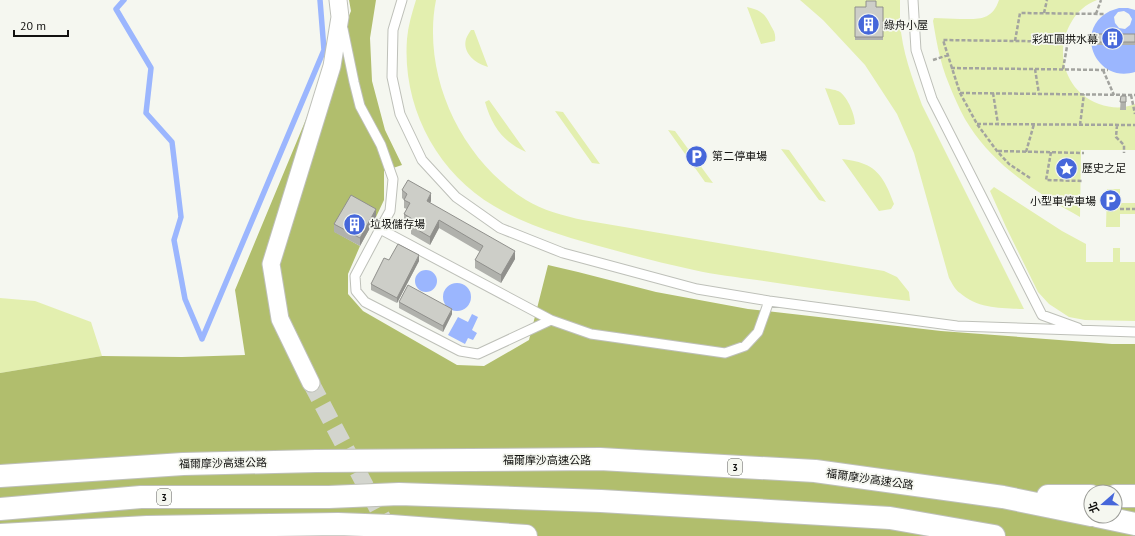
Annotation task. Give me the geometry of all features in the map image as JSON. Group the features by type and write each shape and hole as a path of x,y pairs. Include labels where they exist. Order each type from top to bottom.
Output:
{"highway":[{"name":"福爾摩沙高速公路","path":"0,476 183,464 324,461 600,459 815,471 1003,497 1083,513"},
{"name":"3","path":"0,509 141,497 329,497 414,495 601,501 890,518 994,536"},
{"path":"1003,497 1083,496"},
{"path":"1123,496 1135,496"},
{"path":"1123,521 1135,524"},
{"path":"0,535 147,527 338,524 391,526 526,536"}],"street":[{"path":"311,384 280,319 271,264 332,66 340,18 338,0"}],"lane":[{"path":"402,0 393,30 392,77 400,114 422,160 456,197 500,228 563,253 697,289 769,301 957,326 1135,332"},
{"path":"914,0 916,50 932,100 1042,315 1087,331"},
{"path":"340,18 360,106 381,146 393,179 390,211 355,276 356,291 365,302 460,351 478,354 551,320"},
{"path":"380,230 551,320 591,334 724,353 745,346 758,332 769,301"}],"path":[{"path":"1044,13 1047,0"},
{"path":"1096,14 1100,0"},
{"path":"1014,41 1020,13 1105,14"},
{"path":"1030,178 1009,164 997,151 977,124 960,93 943,40 1091,42"},
{"path":"1063,69 1068,41"},
{"path":"932,60 948,55"},
{"path":"951,68 1108,70"},
{"path":"1035,69 1039,94"},
{"path":"1103,70 1114,95"},
{"path":"960,93 1135,95"},
{"path":"993,93 998,124"},
{"path":"1080,125 1084,94"},
{"path":"1131,95 1135,114"},
{"path":"977,124 1135,125"},
{"path":"1026,152 1034,124"},
{"path":"1117,125 1116,137 1124,145 1124,153"},
{"path":"997,151 1084,153"},
{"path":"1051,152 1046,180 1083,180"},
{"path":"1120,208 1135,209"}],"green space":[{"path":"349,0 376,0 370,38 372,81 385,130 402,165 384,171 384,200 376,217 335,232 360,246 348,274 348,294 363,311 457,365 484,366 529,340 548,265 656,292 748,309 941,331 1112,344 1135,344 1135,536 0,536 0,373 102,356 182,357 245,355 235,290 351,11"},
{"path":"416,0 436,0 433,26 434,55 439,79 447,104 458,127 471,148 487,168 526,200 553,212 583,220 884,271 897,277 909,292 910,301 702,272 580,241 521,220 494,206 473,192 455,175 440,156 427,135 417,112 410,89 407,64 407,39 410,20"},
{"path":"800,0 900,0 901,33 905,54 922,105 1024,309 998,308 982,305 967,298 955,288 949,278 914,153 897,114 865,65 823,20"},
{"path":"999,0 1097,0 1076,14 1066,33 1063,45 1063,57 1066,69 1078,90 1087,98 1099,104 1112,107 1126,107 1135,104 1135,150 1081,150 1080,217 1034,189 992,155 965,119 946,76 937,44 933,21 934,18 978,19 992,12"},
{"path":"747,7 755,9 764,15 774,31 775,41 761,44"},
{"path":"471,30 474,30 488,67 475,61 466,49 466,38"},
{"path":"825,88 840,92 846,98 854,116 855,124 839,125"},
{"path":"489,100 526,152 505,138 495,126 485,102"},
{"path":"555,111 563,112 600,164 592,163"},
{"path":"668,130 675,131 713,183 705,182"},
{"path":"781,149 789,150 826,202 819,200"},
{"path":"842,159 861,163 870,167 879,175 883,180 894,204 891,209 879,211"},
{"path":"994,187 1062,231 1086,244 1086,262 1113,262 1113,248 1120,248 1120,262 1135,262 1135,321 1085,320 1069,317 1049,304 1038,292 1006,227 990,191"},
{"path":"1107,189 1120,189 1120,203 1135,203 1135,214 1120,214 1120,227 1106,227"},
{"path":"0,298 35,301 91,322 102,356 0,373"}],"water":[{"path":"1119,8 1135,10 1135,72 1121,74 1109,70 1100,63 1094,53 1091,41 1093,30 1099,19 1110,11","holes":["1124,11 1129,14 1132,19 1130,25 1125,29 1119,28 1115,23 1114,17 1118,12"]},
{"path":"426,270 434,273 437,281 434,289 426,292 418,289 415,281 418,273"},
{"path":"457,283 467,287 471,297 467,307 457,311 447,307 443,297 447,287"},
{"path":"472,314 478,317 472,330 477,333 473,340 468,338 465,344 448,335 458,317 468,322"}],"building":[{"name":"綠舟小屋","path":"866,1 876,1 876,7 883,7 883,37 855,37 855,7 866,7"},
{"name":"彩虹圓拱水幕","path":"1091,34 1135,34 1135,42 1091,42"},
{"path":"1121,96 1126,96 1126,102 1120,102"},
{"path":"408,180 431,193 427,201 515,251 501,275 475,260 483,246 439,220 430,237 411,226 414,220 404,214 410,203 404,200 407,194 402,190"},
{"name":"垃圾儲存場","path":"351,195 376,209 360,238 334,224"},
{"path":"398,244 419,255 397,298 371,284 384,258 389,260"},
{"path":"408,285 452,309 443,326 399,302"}],"waterway":[{"path":"124,0 116,9 151,68 146,113 172,142 181,217 174,240 185,299 202,339"},
{"path":"202,339 324,50 320,0"}],"tunnel":[{"path":"311,383 391,534"}],"place":[{"name":"綠舟小屋","path":"869,25"},
{"name":"彩虹圓拱水幕","path":"1113,39"},
{"name":"第二停車場","path":"696,156"},
{"name":"歷史之足","path":"1066,168"},
{"name":"小型車停車場","path":"1111,201"},
{"name":"垃圾儲存場","path":"355,224"}]}
